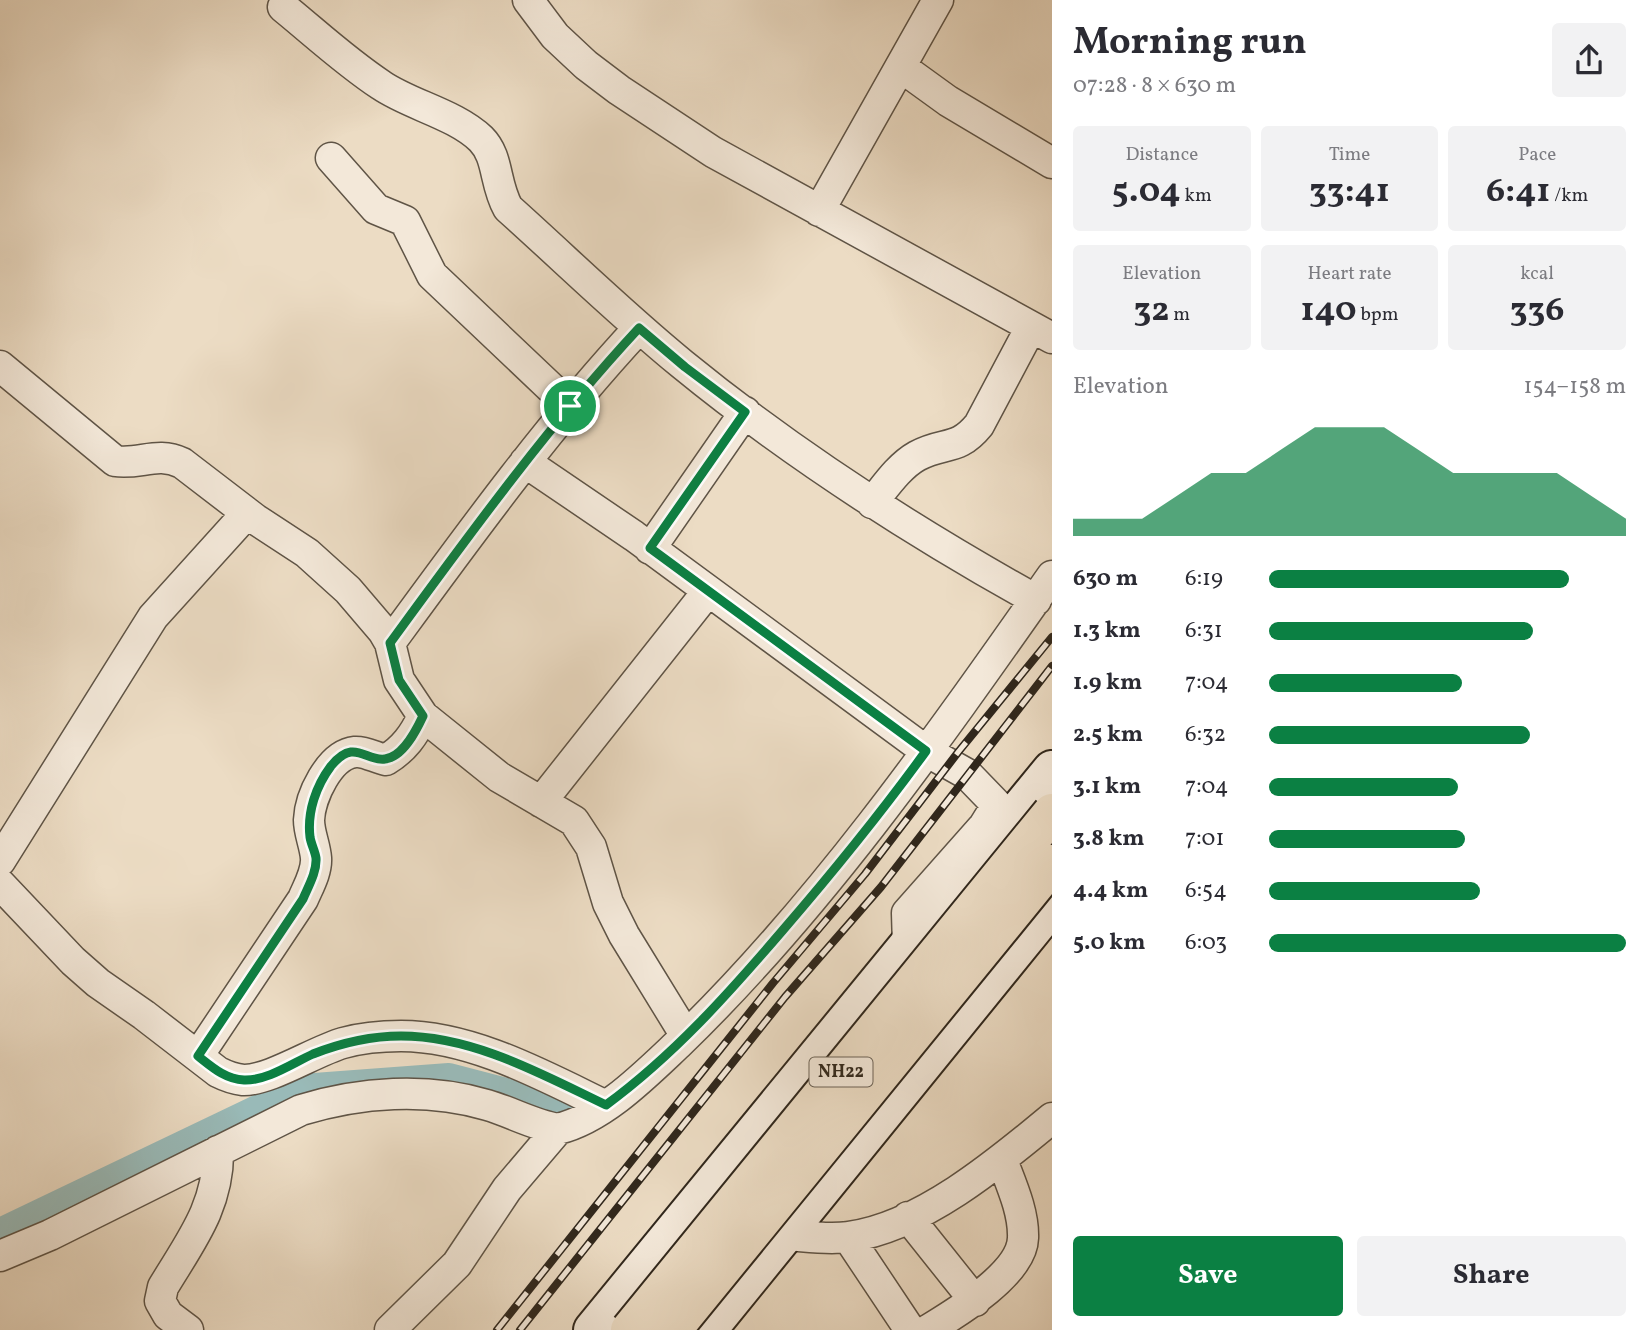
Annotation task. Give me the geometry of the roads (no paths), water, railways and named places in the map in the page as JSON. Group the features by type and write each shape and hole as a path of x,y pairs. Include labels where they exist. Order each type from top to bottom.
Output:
{"highway":[{"name":"NH22","path":"630,1330 1052,813"},
{"name":"NH22","path":"672,1330 1052,864"}],"street":[{"path":"819,211 938,0"},
{"path":"531,1 555,36 586,65 713,152 1042,332 969,438 915,457 872,503"},
{"path":"283,7 382,86 466,128 480,138 494,155 500,194 508,208 685,367 806,458 872,503 1044,588 860,841 720,1003 640,1080 581,1119 507,1189 457,1264 390,1330"},
{"path":"901,67 948,101 1052,163"},
{"path":"331,158 376,209 405,221 432,275 570,406"},
{"path":"390,643 525,462 639,328"},
{"path":"0,366 115,461 128,463 169,457 182,463 328,571 366,611 390,643 399,680 423,716 499,778 573,821 583,833 591,847 614,914 686,1036"},
{"path":"650,548 745,412"},
{"path":"525,462 650,548 926,751 967,774 997,805 984,825 907,913 908,946 974,1001"},
{"path":"0,861 153,617 247,513"},
{"path":"541,802 708,591"},
{"path":"198,1056 303,899 312,879 316,858 309,819 312,803 332,765 348,753 359,751 386,760 398,753 413,737 423,716"},
{"path":"593,1330 1052,770"},
{"path":"0,884 72,961 218,1072 245,1080 262,1077 344,1043 402,1036 432,1039 511,1061 581,1119"},
{"path":"707,1330 1052,905"},
{"path":"0,1256 50,1235 301,1110 331,1101 392,1094 432,1095 581,1119"},
{"path":"783,1235 848,1237 896,1223 956,1190 1002,1160 1052,1118"},
{"path":"188,1330 168,1315 160,1301 163,1287 206,1215 219,1173 218,1151"},
{"path":"928,1330 975,1301 1020,1253 1023,1221 1002,1160"},
{"path":"908,1217 975,1301"},
{"path":"848,1237 910,1330"}],"waterway":[{"path":"0,1232 301,1088 449,1077 567,1108"}],"railway":[{"path":"497,1330 773,983 865,874 959,751 1052,637"},
{"path":"520,1330 785,997 881,887 1052,666"}]}
